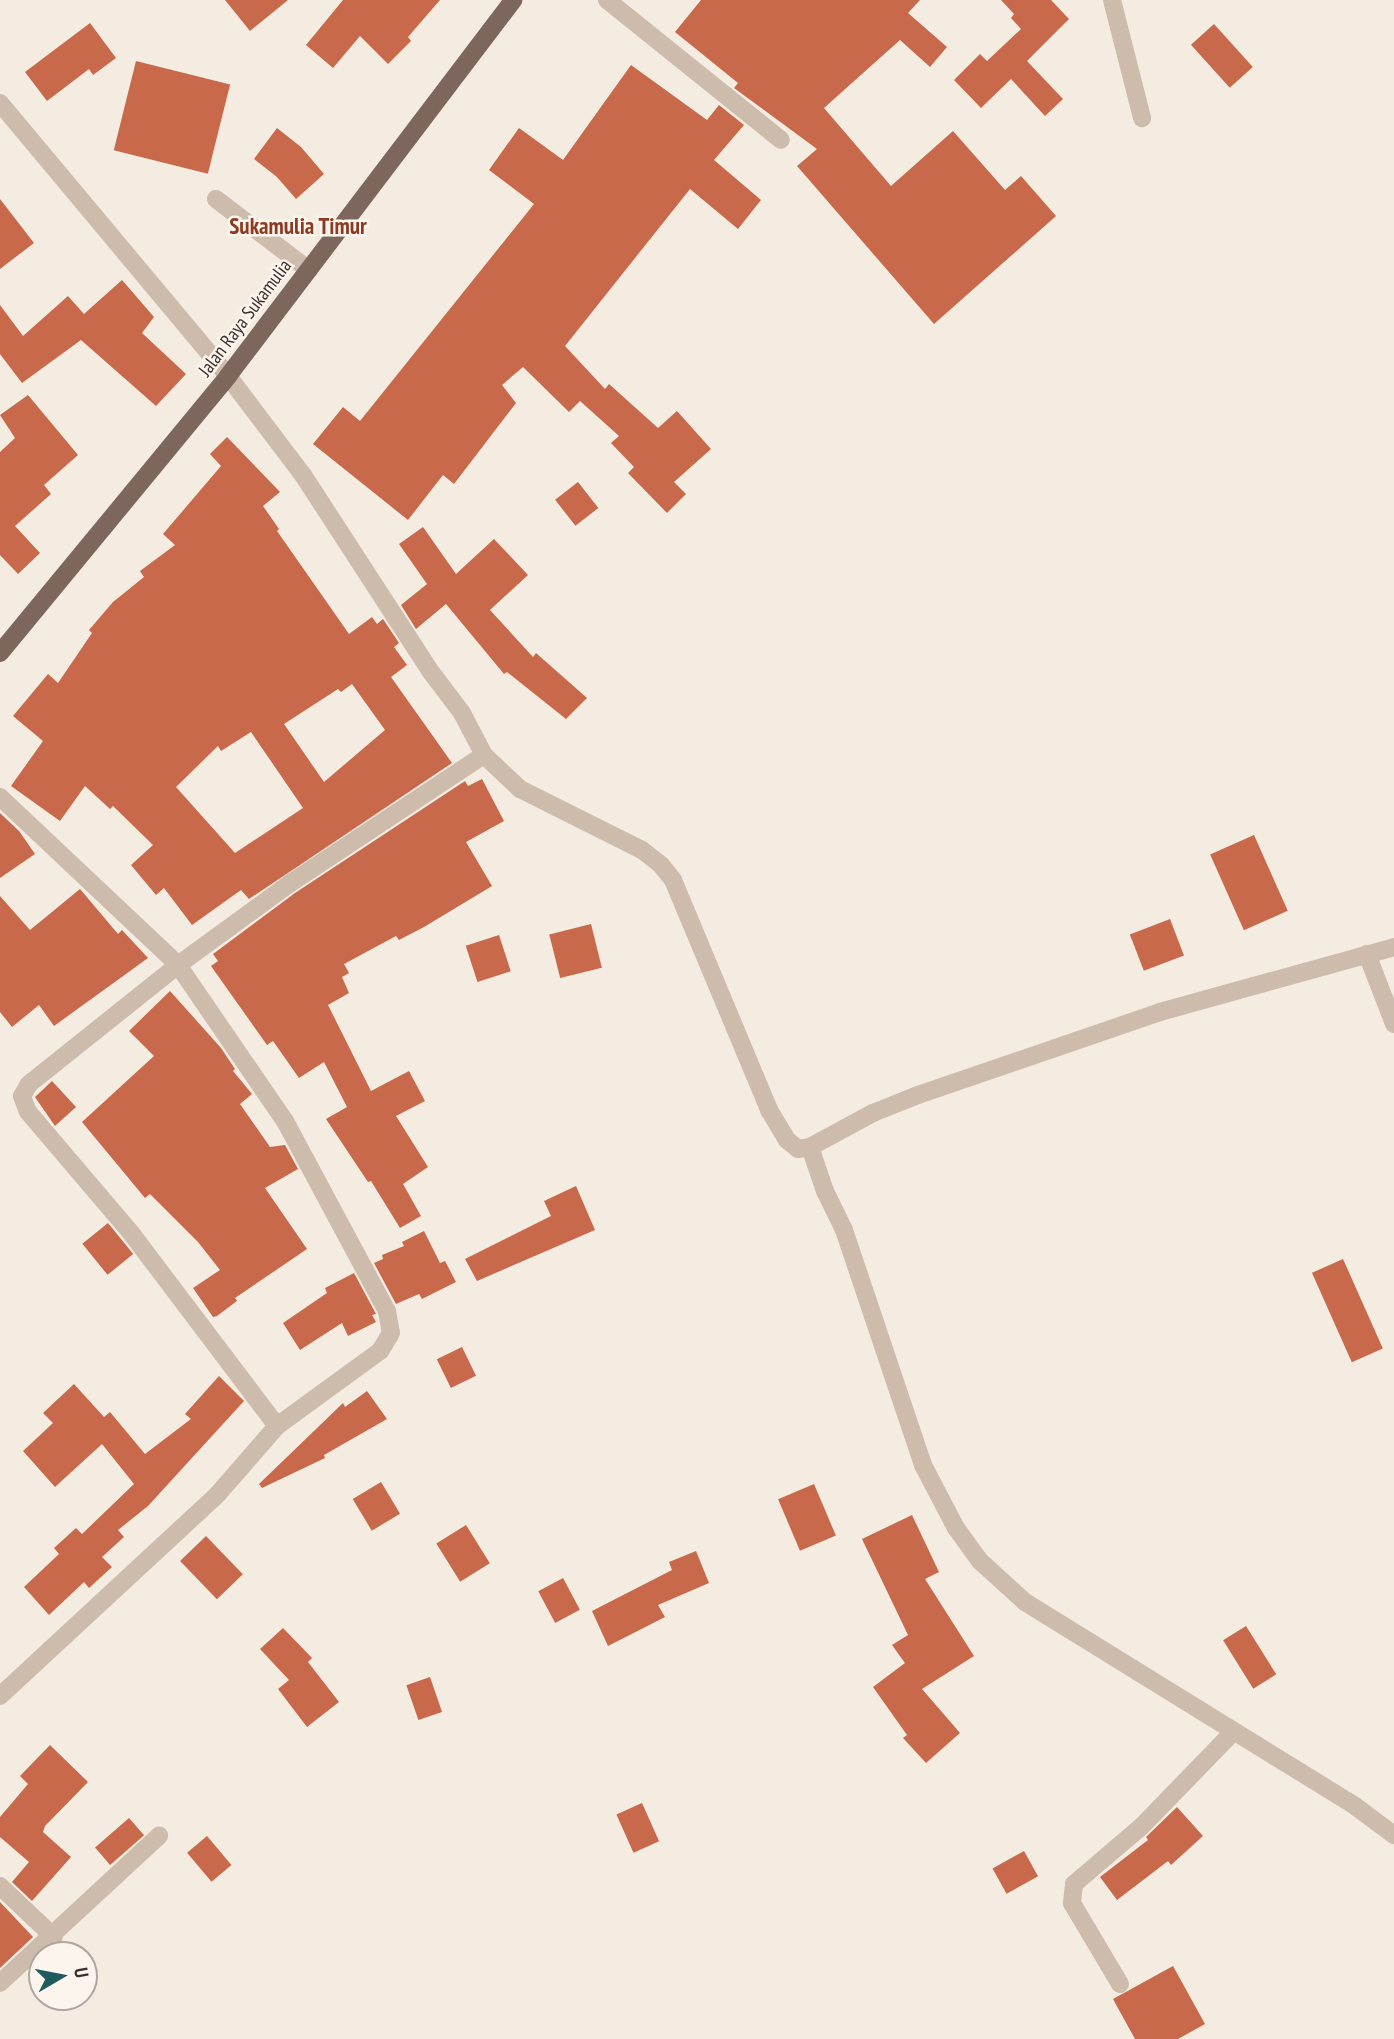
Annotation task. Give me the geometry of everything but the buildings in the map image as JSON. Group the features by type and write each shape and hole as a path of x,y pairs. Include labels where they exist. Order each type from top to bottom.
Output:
{"main road":[{"name":"Jalan Raya Sukamulia","path":"0,653 228,376 513,0"}],"street":[{"path":"607,0 781,140"},
{"path":"1112,0 1142,118"},
{"path":"0,103 228,376 303,475 424,661 462,713 484,755 520,789 642,850 662,865 673,880 769,1110 787,1140 798,1149 810,1147 873,1113 918,1095 1160,1012 1394,947"},
{"path":"216,199 309,270"},
{"path":"277,1426 132,1234 23,1103 22,1096 29,1084 178,965 289,884 484,755"},
{"path":"0,797 178,965 285,1121 391,1323 391,1333 380,1351 277,1426 217,1495 0,1696"},
{"path":"1367,954 1394,1024"},
{"path":"810,1147 825,1191 844,1230 923,1465 964,1539 980,1561 1025,1602 1355,1806 1394,1835"},
{"path":"1120,1984 1072,1903 1074,1884 1141,1828 1233,1731"},
{"path":"0,1983 54,1937 159,1836"},
{"path":"0,1886 54,1937"}],"district":[{"name":"Sukamulia Timur","path":"298,226"}]}
